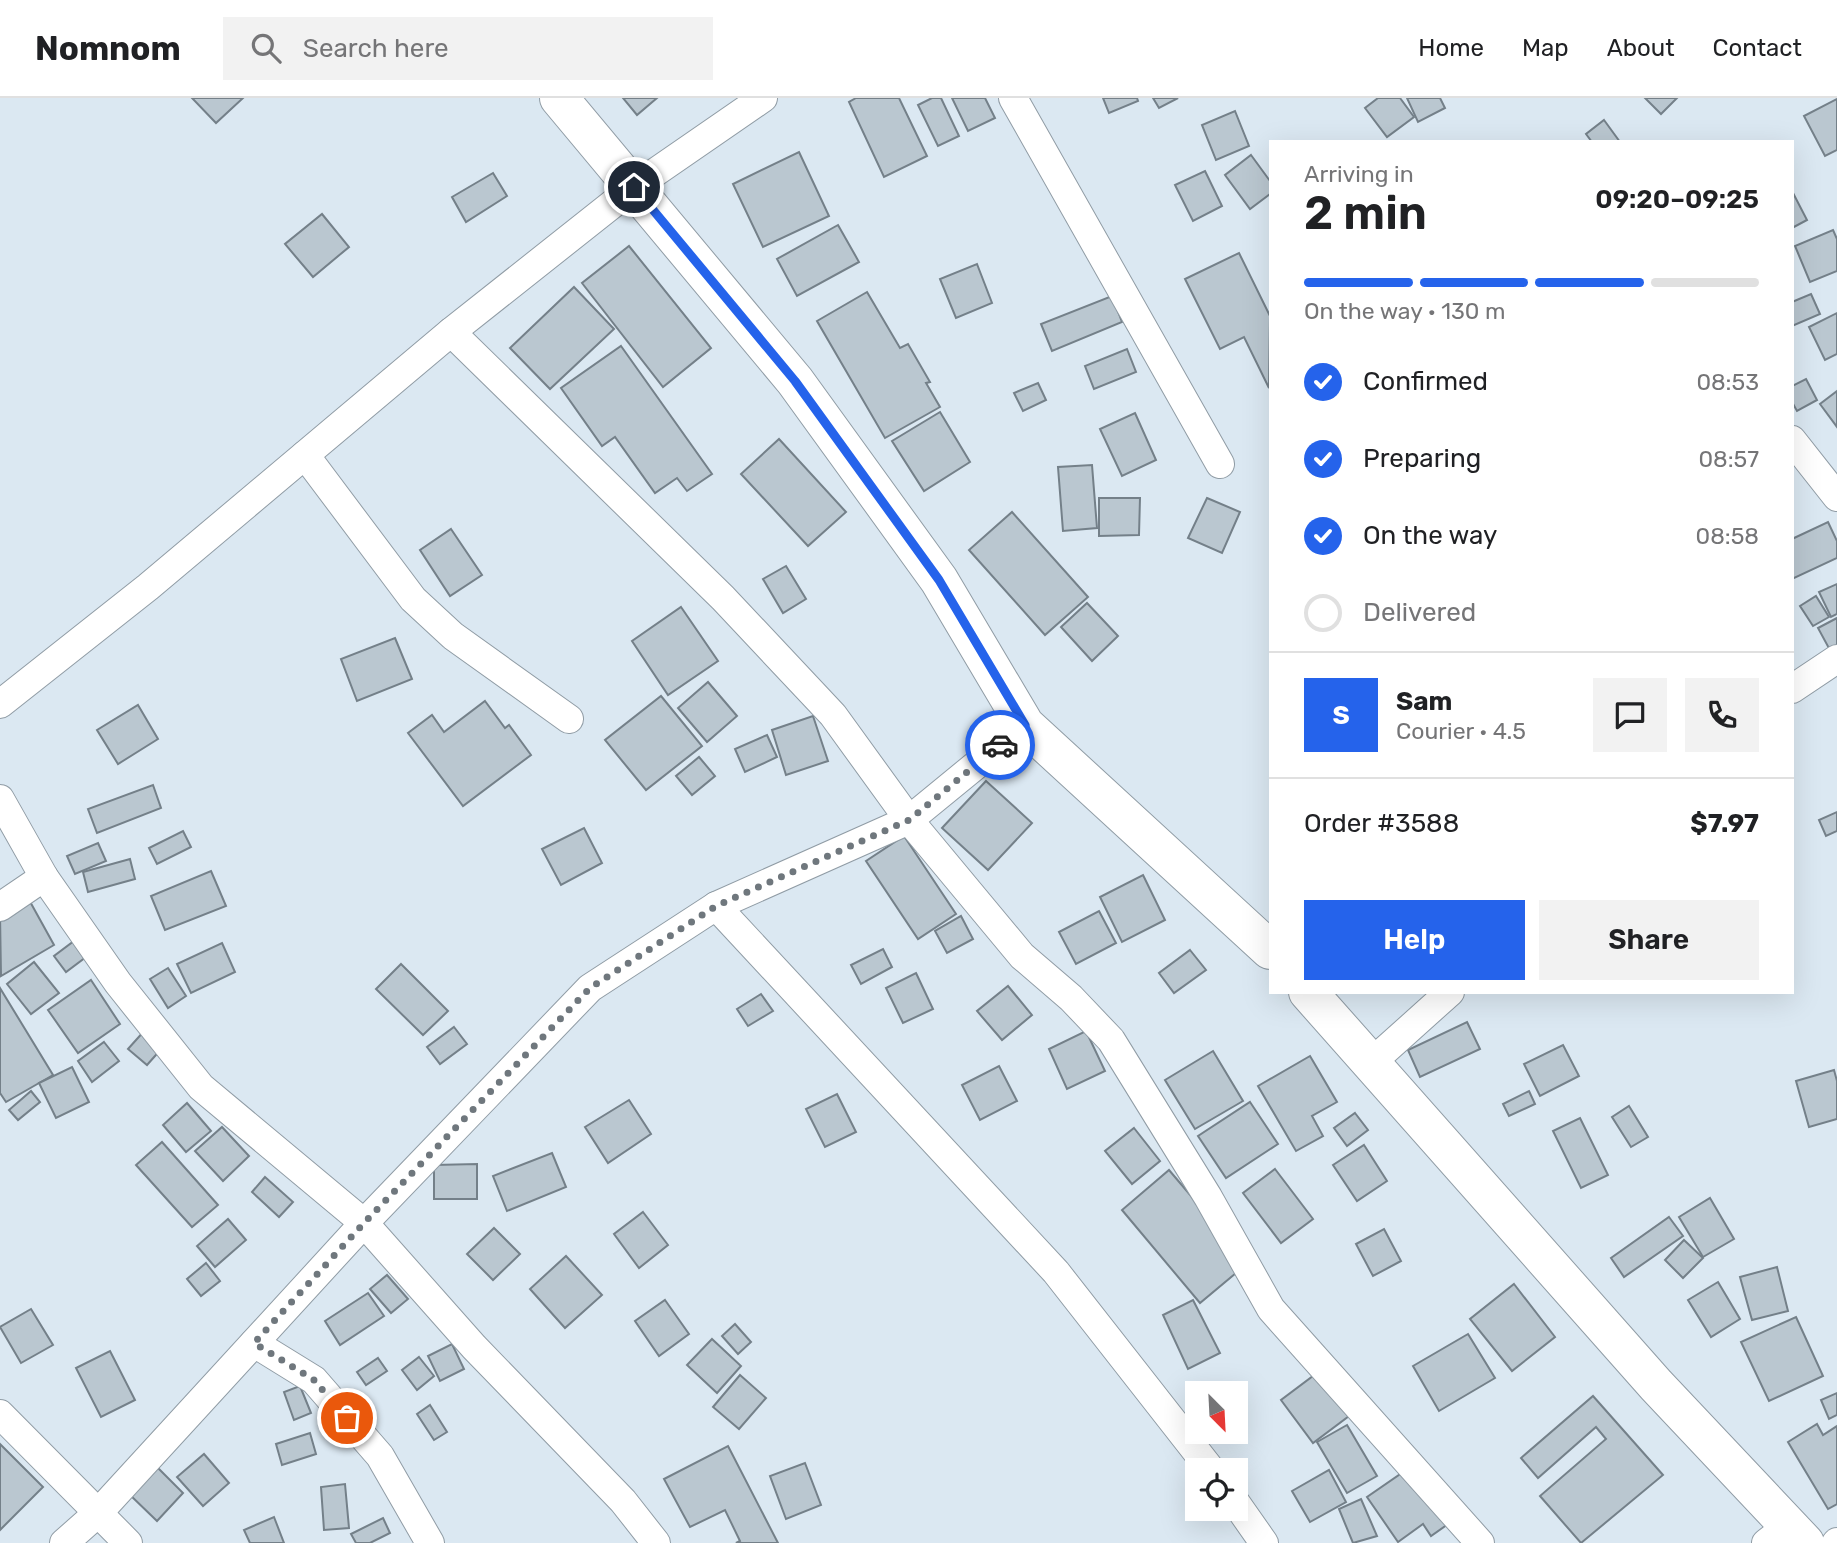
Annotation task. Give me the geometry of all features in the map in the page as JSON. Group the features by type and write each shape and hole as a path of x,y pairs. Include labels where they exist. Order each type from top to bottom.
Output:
{"street":[{"path":"559,98 795,381 939,580 1025,725 1269,949"},
{"path":"0,704 148,587 452,332 634,187 763,98"},
{"path":"1013,98 1220,464"},
{"path":"452,332 723,598 833,715 909,820 1022,956 1071,998 1111,1040 1208,1197 1271,1309 1480,1543"},
{"path":"1794,443 1837,498"},
{"path":"305,455 413,599 453,636 569,719"},
{"path":"1794,688 1837,659"},
{"path":"64,1543 99,1512 364,1223 590,988 716,906 909,820 1025,725"},
{"path":"0,799 44,877 118,983 201,1087 364,1223 474,1347 622,1501 656,1543"},
{"path":"0,907 44,877"},
{"path":"716,906 1056,1272 1202,1458"},
{"path":"1310,994 1656,1385 1786,1537"},
{"path":"1372,1062 1448,994"},
{"path":"254,1343 314,1380 380,1455 430,1543"},
{"path":"0,1414 128,1543"},
{"path":"1248,1520 1264,1543"}],"building":[{"path":"192,98 243,98 216,123"},
{"path":"623,98 657,98 637,115"},
{"path":"856,98 899,98 927,156 884,177 849,102"},
{"path":"932,98 941,98 959,136 938,146 918,105"},
{"path":"952,98 985,98 995,118 968,131"},
{"path":"1103,98 1137,98 1138,101 1109,113"},
{"path":"1153,98 1178,98 1159,108"},
{"path":"1378,98 1400,98 1414,117 1387,137 1365,108"},
{"path":"1407,98 1440,98 1445,108 1418,122"},
{"path":"1645,98 1677,98 1661,114"},
{"path":"1837,99 1837,150 1825,156 1804,116"},
{"path":"1235,111 1249,146 1216,160 1202,125"},
{"path":"1604,120 1619,140 1590,140 1586,134"},
{"path":"799,152 829,216 763,247 733,184"},
{"path":"1251,155 1269,180 1269,195 1250,209 1225,175"},
{"path":"1205,171 1222,206 1193,221 1175,185"},
{"path":"493,173 507,196 466,222 452,197"},
{"path":"1794,195 1807,220 1794,227"},
{"path":"322,214 349,247 313,277 285,244"},
{"path":"838,225 859,262 797,296 777,259"},
{"path":"1833,230 1837,239 1837,271 1810,282 1795,246"},
{"path":"629,246 711,348 663,387 582,283"},
{"path":"1239,253 1269,314 1269,388 1244,337 1220,349 1185,279"},
{"path":"977,264 992,303 956,318 940,279"},
{"path":"574,287 614,329 550,389 510,348"},
{"path":"867,292 900,348 908,344 930,382 926,383 940,407 885,438 817,321"},
{"path":"1811,294 1820,314 1794,325 1794,301"},
{"path":"1112,296 1122,322 1052,351 1041,324"},
{"path":"1837,313 1837,354 1825,360 1809,327"},
{"path":"621,346 712,474 687,491 677,478 655,493 615,437 602,446 561,388"},
{"path":"1127,349 1136,372 1094,389 1085,366"},
{"path":"1806,379 1817,400 1797,411 1794,406 1794,385"},
{"path":"1038,383 1046,400 1023,411 1014,393"},
{"path":"1837,391 1837,427 1820,404"},
{"path":"940,412 970,462 924,491 892,441"},
{"path":"1135,413 1156,460 1122,476 1100,429"},
{"path":"779,439 846,512 808,546 741,474"},
{"path":"1092,465 1097,528 1063,531 1058,467"},
{"path":"1099,498 1140,498 1139,535 1099,536"},
{"path":"1207,498 1240,512 1222,553 1188,538"},
{"path":"1012,512 1088,597 1045,635 969,550"},
{"path":"1828,522 1837,541 1837,558 1794,578 1794,538"},
{"path":"451,529 482,575 450,596 420,550"},
{"path":"786,566 806,599 783,613 763,579"},
{"path":"1837,584 1837,614 1831,617 1819,592"},
{"path":"1816,596 1829,617 1813,626 1800,606"},
{"path":"1087,603 1118,636 1092,661 1061,627"},
{"path":"681,607 718,661 668,695 632,641"},
{"path":"1837,618 1837,649 1831,652 1818,628"},
{"path":"395,638 412,679 357,701 341,659"},
{"path":"708,682 737,716 707,742 678,708"},
{"path":"661,696 702,746 646,790 605,740"},
{"path":"485,701 505,728 509,725 531,755 463,806 408,733 432,715 444,732"},
{"path":"138,705 158,739 118,764 97,730"},
{"path":"813,716 828,761 786,775 772,730"},
{"path":"767,735 777,757 745,772 735,749"},
{"path":"699,757 715,776 692,795 676,776"},
{"path":"986,781 1032,823 988,870 942,828"},
{"path":"153,785 161,808 97,833 88,809"},
{"path":"1837,812 1837,831 1826,836 1819,820"},
{"path":"584,828 602,863 561,885 542,849"},
{"path":"183,831 191,847 157,864 149,848"},
{"path":"904,836 956,914 918,939 866,861"},
{"path":"98,843 106,861 75,874 67,856"},
{"path":"130,859 135,879 88,892 83,872"},
{"path":"211,871 226,906 165,930 151,896"},
{"path":"1143,875 1165,920 1122,942 1100,897"},
{"path":"28,898 54,945 1,976 0,914"},
{"path":"1099,911 1116,943 1076,964 1059,932"},
{"path":"961,916 973,939 947,953 935,931"},
{"path":"74,941 86,957 66,972 54,956"},
{"path":"222,943 235,972 191,993 177,964"},
{"path":"883,949 892,967 861,984 851,965"},
{"path":"1190,950 1206,970 1174,993 1159,973"},
{"path":"34,962 59,993 31,1014 7,984"},
{"path":"401,964 448,1011 423,1035 376,989"},
{"path":"168,968 186,996 168,1008 150,979"},
{"path":"916,973 933,1009 903,1023 886,988"},
{"path":"91,980 120,1024 78,1053 48,1010"},
{"path":"1008,986 1032,1015 1002,1040 977,1011"},
{"path":"0,988 53,1075 6,1102 0,1093"},
{"path":"761,994 773,1011 748,1026 737,1009"},
{"path":"1467,1022 1480,1049 1420,1077 1408,1050"},
{"path":"454,1027 467,1044 440,1064 427,1047"},
{"path":"145,1030 163,1047 147,1065 128,1049"},
{"path":"1086,1031 1105,1071 1067,1089 1049,1049"},
{"path":"104,1042 119,1061 92,1082 78,1061"},
{"path":"1563,1045 1579,1076 1540,1096 1524,1064"},
{"path":"1213,1051 1243,1101 1195,1129 1165,1080"},
{"path":"1310,1056 1337,1102 1312,1116 1323,1136 1296,1151 1258,1086"},
{"path":"999,1066 1017,1101 980,1120 962,1085"},
{"path":"72,1067 89,1102 56,1118 39,1083"},
{"path":"1834,1070 1837,1081 1837,1119 1809,1127 1796,1081"},
{"path":"31,1091 40,1102 18,1120 9,1110"},
{"path":"1529,1091 1535,1104 1509,1116 1503,1104"},
{"path":"837,1094 856,1132 825,1147 806,1109"},
{"path":"629,1100 651,1134 608,1163 585,1127"},
{"path":"1250,1102 1278,1144 1226,1178 1198,1136"},
{"path":"187,1103 211,1131 186,1152 163,1125"},
{"path":"1629,1106 1648,1137 1631,1147 1612,1117"},
{"path":"1355,1113 1368,1130 1347,1146 1334,1128"},
{"path":"1580,1118 1608,1175 1581,1188 1553,1131"},
{"path":"222,1127 249,1156 223,1181 195,1151"},
{"path":"1134,1128 1160,1161 1132,1184 1105,1151"},
{"path":"162,1142 218,1205 192,1227 136,1165"},
{"path":"1364,1145 1387,1181 1357,1201 1333,1165"},
{"path":"552,1153 566,1187 507,1211 493,1176"},
{"path":"477,1164 477,1199 434,1199 434,1165"},
{"path":"1275,1169 1313,1219 1281,1243 1243,1193"},
{"path":"1169,1170 1248,1263 1200,1303 1122,1210"},
{"path":"265,1177 293,1202 279,1217 252,1192"},
{"path":"1710,1198 1734,1239 1703,1257 1679,1217"},
{"path":"643,1212 668,1245 639,1268 614,1234"},
{"path":"1669,1217 1683,1236 1624,1277 1611,1258"},
{"path":"228,1219 246,1240 215,1267 197,1246"},
{"path":"494,1228 520,1254 493,1280 467,1254"},
{"path":"1384,1229 1401,1261 1373,1276 1356,1244"},
{"path":"1684,1240 1703,1258 1683,1278 1665,1260"},
{"path":"566,1256 602,1295 565,1328 530,1289"},
{"path":"206,1263 220,1281 201,1296 187,1279"},
{"path":"1777,1267 1788,1311 1752,1320 1740,1277"},
{"path":"387,1275 408,1299 391,1313 370,1289"},
{"path":"1718,1282 1740,1319 1711,1337 1688,1300"},
{"path":"1514,1284 1555,1337 1512,1371 1470,1319"},
{"path":"368,1293 384,1316 340,1345 325,1321"},
{"path":"665,1300 689,1334 659,1356 635,1321"},
{"path":"1193,1300 1220,1353 1188,1369 1163,1315"},
{"path":"31,1309 53,1345 21,1363 0,1327"},
{"path":"1796,1317 1823,1376 1769,1401 1741,1342"},
{"path":"735,1324 751,1342 738,1354 722,1336"},
{"path":"1468,1334 1495,1378 1439,1411 1413,1366"},
{"path":"712,1339 741,1366 717,1393 687,1365"},
{"path":"452,1344 464,1369 440,1381 428,1356"},
{"path":"110,1351 135,1400 101,1417 76,1368"},
{"path":"419,1357 434,1376 417,1390 402,1370"},
{"path":"378,1358 387,1371 366,1385 357,1372"},
{"path":"1325,1367 1357,1410 1313,1443 1281,1400"},
{"path":"740,1375 766,1398 739,1429 713,1407"},
{"path":"300,1386 311,1413 294,1420 284,1392"},
{"path":"1837,1393 1837,1415 1829,1419 1821,1400"},
{"path":"1593,1396 1663,1475 1581,1543 1540,1496 1606,1439 1596,1427 1538,1478 1521,1458"},
{"path":"430,1405 447,1432 434,1440 417,1414"},
{"path":"1817,1424 1823,1435 1837,1426 1837,1504 1828,1509 1788,1442"},
{"path":"1347,1425 1377,1476 1347,1493 1317,1442"},
{"path":"310,1433 316,1454 282,1465 276,1444"},
{"path":"0,1444 43,1487 0,1530"},
{"path":"728,1446 778,1543 736,1543 740,1541 725,1510 690,1527 664,1479"},
{"path":"204,1454 229,1483 203,1506 177,1477"},
{"path":"805,1463 821,1505 786,1519 770,1476"},
{"path":"156,1466 183,1493 157,1521 128,1493"},
{"path":"1412,1466 1451,1522 1431,1536 1423,1524 1398,1542 1367,1497"},
{"path":"1329,1470 1346,1502 1310,1522 1292,1491"},
{"path":"345,1484 349,1528 324,1530 321,1487"},
{"path":"1361,1499 1377,1536 1353,1543 1339,1509"},
{"path":"274,1517 284,1543 250,1543 244,1530"},
{"path":"383,1518 390,1533 370,1543 356,1543 351,1534"}],"way so far":[{"path":"347,1418 314,1380 254,1343 364,1223 590,988 716,906 909,820 1000,745"}],"route":[{"path":"634,187 795,381 939,580 1025,725 1000,745"}]}
